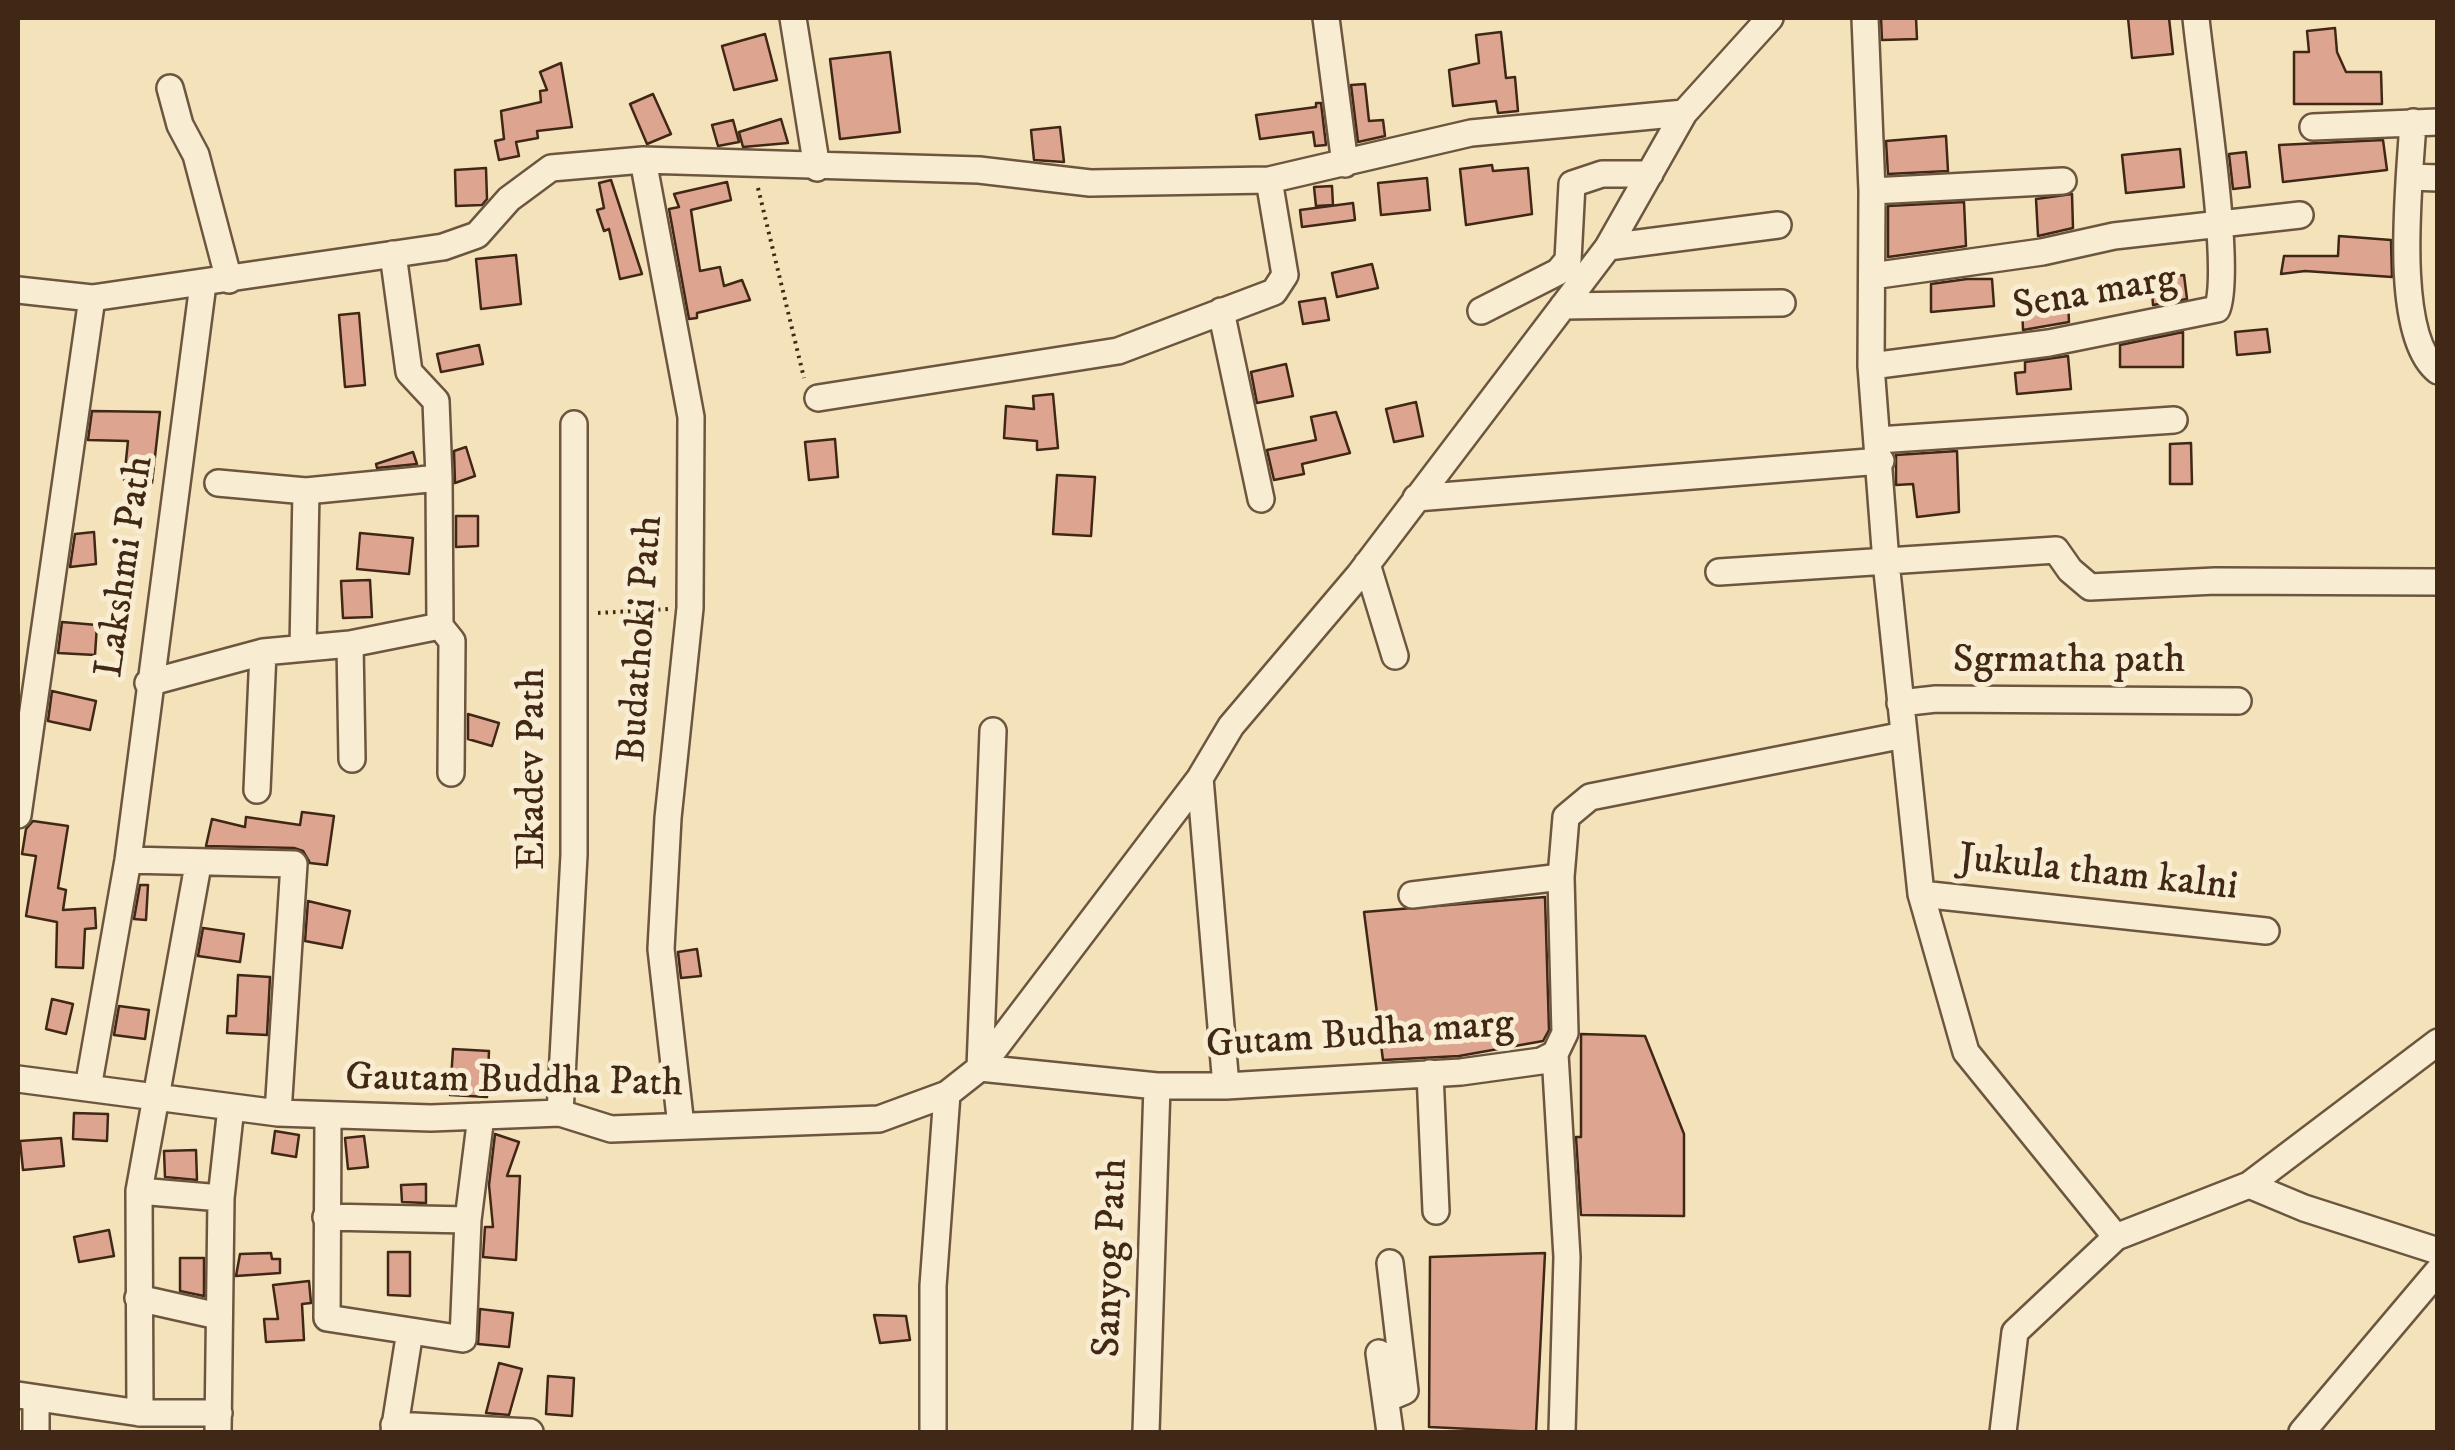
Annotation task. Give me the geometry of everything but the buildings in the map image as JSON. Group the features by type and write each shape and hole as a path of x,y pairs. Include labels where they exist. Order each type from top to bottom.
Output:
{"street":[{"path":"793,18 818,168"},
{"path":"1326,18 1345,164"},
{"path":"933,1432 934,1286 947,1094 980,1068 1200,778 1232,726 1367,564 1608,247 1684,113 1770,18"},
{"path":"1865,18 1872,191 1872,366 1886,562 1922,894 1966,1052 2116,1238"},
{"name":"Sena marg","path":"1872,366 2049,343 2217,309 2222,297 2218,226 2196,18"},
{"path":"170,88 180,125 196,154 216,282"},
{"path":"18,290 92,298 216,282 364,256 444,248 476,235 510,200 551,168 643,160 979,170 1090,182 1269,180 1471,133 1684,113"},
{"path":"2313,127 2425,122 2410,177 2412,326 2428,364 2438,371"},
{"name":"Budathoki Path","path":"643,160 691,417 690,608 668,818 661,949 681,1126"},
{"path":"1481,312 1558,272 1568,260 1572,184 1602,174 1650,174"},
{"path":"2410,177 2438,178"},
{"path":"818,398 1118,351 1274,292 1285,275 1269,180"},
{"path":"1872,191 2063,181"},
{"path":"1872,276 2042,252 2114,236 2300,215"},
{"path":"1608,247 1778,225"},
{"path":"393,254 408,372 436,401 440,626 452,641 450,773"},
{"name":"Lakshmi Path","path":"88,1088 128,860 148,683 216,282"},
{"name":"Lakshmi Path","path":"18,815 92,298"},
{"path":"1563,306 1782,303"},
{"path":"1222,311 1261,500"},
{"path":"1416,498 2174,420"},
{"name":"Ekadev Path","path":"560,1113 574,855 574,424"},
{"path":"218,483 306,491 439,478"},
{"path":"303,648 306,491"},
{"path":"1719,572 2056,550 2070,570 2090,587 2215,581 2438,582"},
{"path":"1367,564 1395,656"},
{"path":"148,683 264,652 350,644 440,626"},
{"path":"350,644 352,759"},
{"path":"258,790 264,652"},
{"name":"Sgrmatha path","path":"1900,703 1936,699 2238,701"},
{"path":"980,1068 993,731"},
{"name":"Gutam Budha marg","path":"980,1068 1157,1086 1226,1086 1430,1074 1541,1061 1556,1054 1564,1033 1561,878 1566,817 1590,797 1904,735"},
{"path":"1200,778 1226,1086"},
{"path":"128,860 198,865 294,864 278,1113"},
{"path":"140,1413 139,1191 198,865"},
{"path":"1412,896 1561,878"},
{"name":"Jukula tham kalni","path":"1922,894 2266,931"},
{"path":"2003,1432 2015,1332 2116,1238 2249,1185 2438,1042"},
{"path":"1556,1054 1567,1257 1562,1432"},
{"path":"1430,1074 1436,1211"},
{"name":"Gautam Buddha Path","path":"18,1079 278,1113 560,1113 610,1128 879,1119 947,1094"},
{"name":"Sanyog Path","path":"1146,1432 1157,1086"},
{"path":"36,1432 27,1397 219,1423 220,1198 231,1107"},
{"path":"328,1115 327,1318 464,1339 468,1220 481,1116"},
{"path":"2249,1185 2438,1251"},
{"path":"139,1191 220,1198"},
{"path":"326,1218 468,1220"},
{"path":"1386,1399 1405,1391 1390,1263"},
{"path":"2302,1432 2438,1272"},
{"path":"138,1298 218,1316"},
{"path":"410,1331 394,1429 530,1432"},
{"path":"1379,1353 1390,1432"}],"path":[{"path":"752,166 805,383 818,398"},
{"path":"574,614 690,608"}]}
